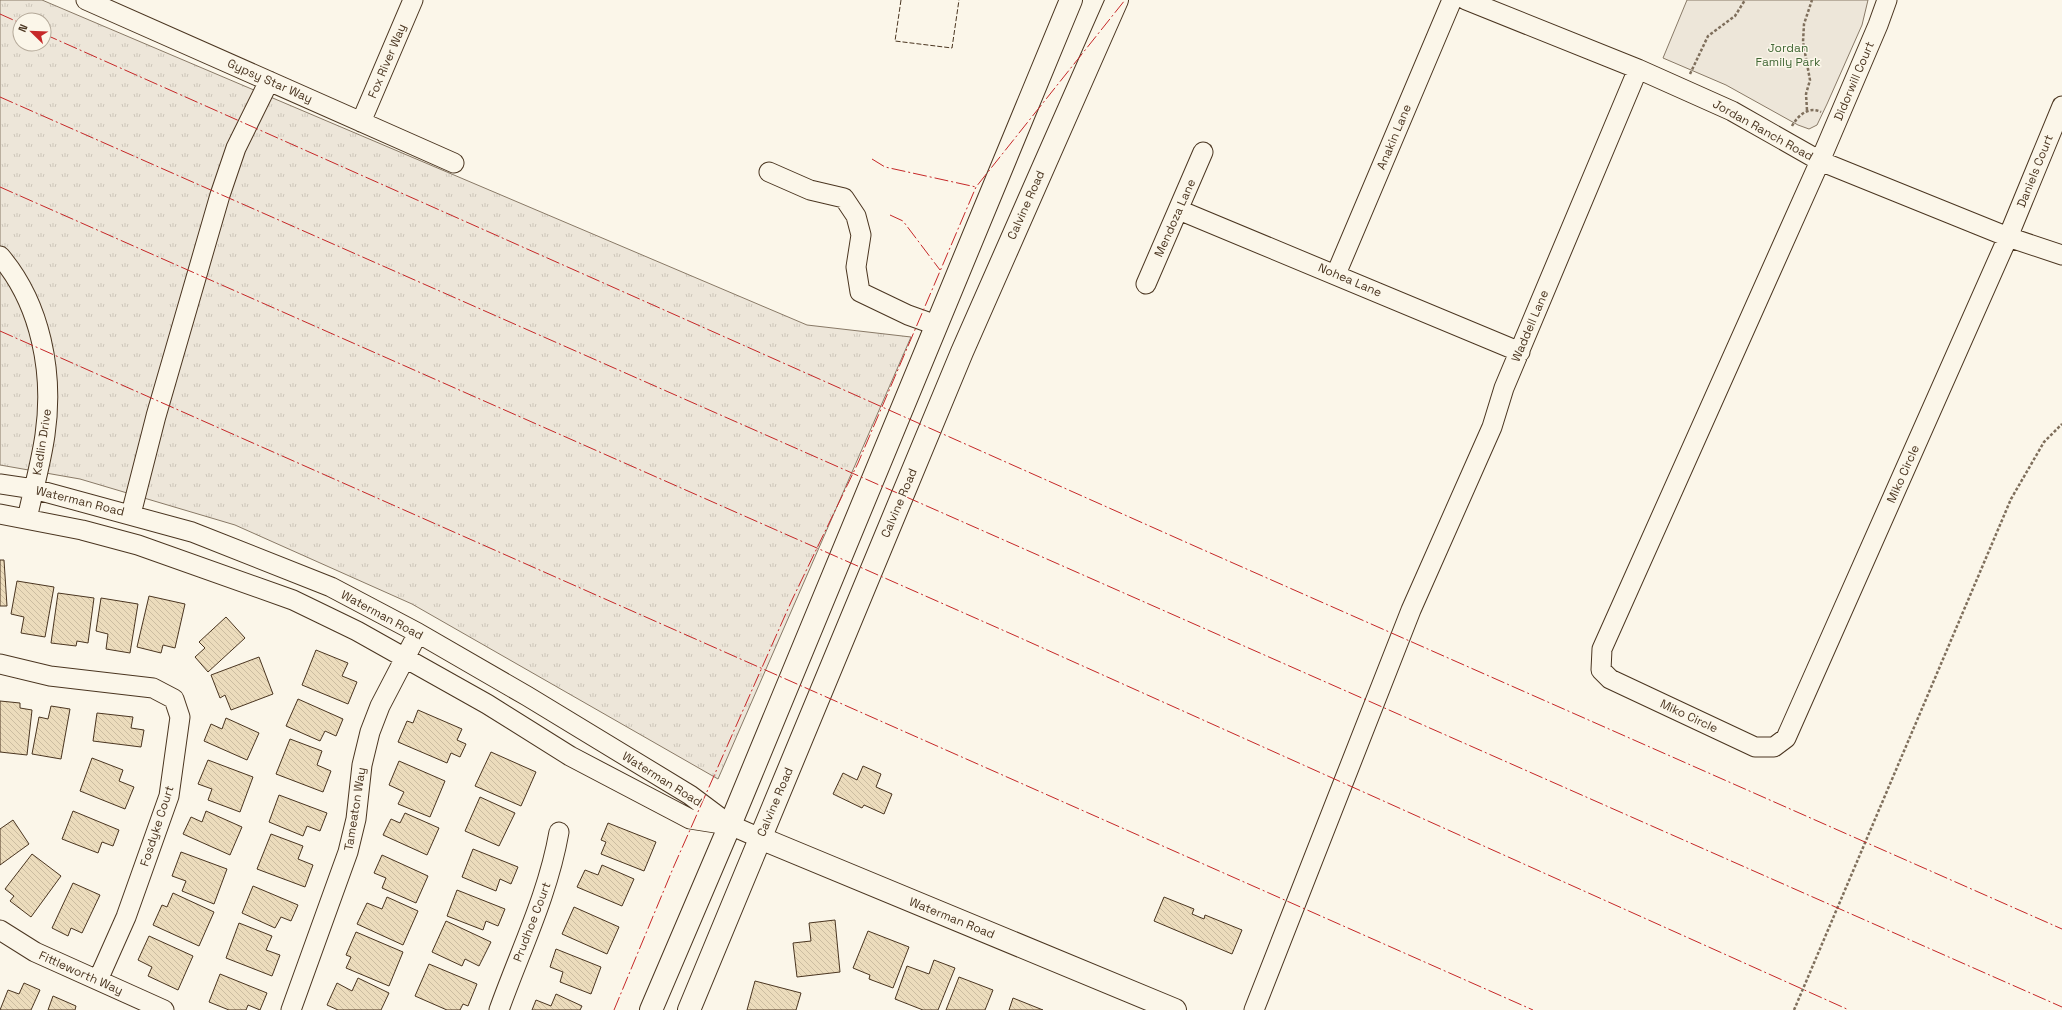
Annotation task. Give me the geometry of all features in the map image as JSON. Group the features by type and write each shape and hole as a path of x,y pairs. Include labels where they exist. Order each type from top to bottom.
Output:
{"main road":[{"path":"651,1010 730,825 1071,0"},
{"name":"Calvine Road","path":"689,1010 962,352 1117,0"},
{"name":"Waterman Road","path":"760,838 1175,1010"}],"street":[{"name":"Gypsy Star Way","path":"86,0 454,163"},
{"name":"Fox River Way","path":"361,122 413,0"},
{"name":"Anakin Lane","path":"1336,274 1452,0"},
{"name":"Jordan Ranch Road","path":"1466,0 1684,89 1732,111 1820,161 2008,237 2062,255"},
{"name":"Didorwill Court","path":"1820,161 1878,25 1886,0"},
{"name":"Waddell Lane","path":"1254,1010 1411,610 1492,427 1504,388 1638,69"},
{"path":"131,514 156,416 220,195 236,148 269,81"},
{"name":"Daniels Court","path":"2008,237 2062,106"},
{"name":"Mendoza Lane","path":"1146,284 1203,152"},
{"name":"Miko Circle","path":"1820,161 1602,649 1601,670 1610,679 1756,747 1774,747 1786,738 2008,237"},
{"path":"768,172 810,190 844,198 856,216 861,235 856,267 860,292 908,315 936,325"},
{"name":"Nohea Lane","path":"1179,210 1336,274 1520,352"},
{"name":"Kadlin Drive","path":"0,256 23,291 33,312 43,346 47,370 48,405 45,435 27,519"},
{"name":"Waterman Road","path":"0,484 34,489 131,514 192,532 331,587 418,633 545,707 684,791 730,825 760,838"},
{"name":"Waterman Road","path":"0,514 82,530 138,545 293,600 357,631 487,704 570,756 690,819 730,825"},
{"name":"Tameaton Way","path":"291,1010 348,852 356,819 362,764 370,732 380,706 418,633"},
{"name":"Fosdyke Court","path":"0,664 50,676 153,688 174,699 180,717 169,796 126,917 98,980"},
{"name":"Prudhoe Court","path":"499,1010 544,896 555,857 559,832"},
{"name":"Fittleworth Way","path":"0,930 35,952 164,1010"}],"path":[{"path":"1684,89 1708,36 1735,16 1745,0"},
{"path":"1807,110 1806,94 1810,80 1803,42 1804,24 1812,0"},
{"path":"1785,141 1796,119 1807,110 1816,110 1838,119"},
{"path":"1794,1010 2011,499 2044,442 2062,424"}],"green space":[{"path":"0,0 42,0 807,325 911,337 718,779 412,604 235,525 80,479 0,465"},
{"name":"Jordan Family Park","path":"1687,0 1868,0 1862,25 1827,104 1817,125 1809,129 1798,125 1726,85 1663,58"}],"building":[{"path":"0,560 4,560 7,606 0,606"},
{"path":"17,581 54,587 45,637 21,633 24,617 11,614"},
{"path":"58,593 94,598 88,643 77,641 76,646 51,643"},
{"path":"149,596 185,604 175,648 163,645 161,653 137,647"},
{"path":"101,598 138,604 130,653 106,649 108,634 96,631"},
{"path":"226,617 245,638 208,672 195,657 205,648 199,642"},
{"path":"316,650 348,663 342,676 357,682 348,704 302,685"},
{"path":"259,657 273,694 231,710 225,695 220,698 211,675"},
{"path":"298,699 343,719 336,736 325,731 320,741 286,726"},
{"path":"0,701 20,703 20,708 32,710 27,755 0,752"},
{"path":"51,706 70,709 61,759 32,754 39,717 48,719"},
{"path":"418,710 462,729 457,740 466,744 460,757 451,753 447,763 398,742 407,721 413,723"},
{"path":"97,713 133,717 131,728 144,730 141,747 93,741"},
{"path":"226,718 259,733 247,760 204,741 211,724 222,729"},
{"path":"290,739 322,751 317,765 331,771 323,792 276,774"},
{"path":"491,752 536,772 521,806 475,786"},
{"path":"92,758 123,770 119,781 134,787 125,809 80,791"},
{"path":"208,760 253,777 240,812 208,800 212,789 198,784"},
{"path":"399,761 445,781 430,817 398,804 404,792 389,785"},
{"path":"863,766 881,774 876,787 892,794 884,814 864,805 862,808 833,794 843,773 857,780"},
{"path":"279,795 327,813 320,831 307,826 303,836 269,822"},
{"path":"480,797 515,813 499,846 465,831"},
{"path":"73,811 119,830 113,846 102,842 98,853 62,839"},
{"path":"206,811 242,827 230,855 183,834 191,817 202,822"},
{"path":"405,813 439,828 427,855 383,835 391,819 400,823"},
{"path":"13,820 29,844 0,865 0,829"},
{"path":"608,823 656,842 644,871 601,854 606,842 601,840"},
{"path":"271,834 303,846 298,859 313,865 305,887 257,869"},
{"path":"473,849 518,867 511,884 500,879 496,891 462,877"},
{"path":"181,852 227,869 214,904 182,891 186,881 172,876"},
{"path":"32,854 61,876 31,917 10,901 14,896 5,889"},
{"path":"382,855 428,876 416,903 382,888 386,878 374,873"},
{"path":"602,865 634,879 622,906 577,887 585,870 598,875"},
{"path":"73,883 100,895 82,933 71,928 68,936 52,928"},
{"path":"253,886 298,905 291,921 281,917 275,928 242,913"},
{"path":"457,890 505,909 498,926 486,921 483,930 447,916"},
{"path":"173,893 214,912 199,946 153,925 162,905 167,907"},
{"path":"387,897 418,911 403,945 357,924 367,903 382,909"},
{"path":"1164,897 1194,909 1192,914 1204,919 1205,915 1242,930 1232,954 1154,921"},
{"path":"574,907 619,927 607,954 562,934"},
{"path":"835,920 840,972 797,977 793,943 811,941 809,923"},
{"path":"446,921 491,942 479,966 465,959 462,966 432,952"},
{"path":"239,923 272,936 266,950 280,955 272,976 226,958"},
{"path":"868,931 909,947 893,988 869,979 870,975 853,968"},
{"path":"356,932 403,952 389,986 346,968 351,957 346,955"},
{"path":"149,936 193,956 178,990 148,976 152,967 138,960"},
{"path":"556,949 601,967 591,994 560,982 563,972 550,967"},
{"path":"934,960 955,968 938,1010 923,1010 895,999 907,966 929,974"},
{"path":"429,964 477,984 468,1006 463,1004 460,1010 447,1010 415,996"},
{"path":"220,974 267,993 260,1010 248,1005 246,1010 229,1010 209,1002"},
{"path":"959,977 993,990 985,1010 946,1010"},
{"path":"358,978 389,993 381,1010 338,1010 327,1005 337,983 352,991"},
{"path":"755,981 801,993 796,1010 747,1010"},
{"path":"24,983 40,990 31,1010 0,1010 8,990 19,994"},
{"path":"556,994 582,1006 580,1010 532,1010 536,1000 551,1006"},
{"path":"53,996 76,1006 75,1010 48,1010"},
{"path":"1013,998 1043,1010 1009,1010"}],"fence":[{"path":"901,0 895,41 952,48 959,0"}],"power":[{"path":"614,1010 674,866 791,602 858,463 976,187 1125,0"},
{"path":"0,14 12,19"},
{"path":"52,38 1199,548 2062,929"},
{"path":"0,97 2062,1007"},
{"path":"872,159 885,167 976,187"},
{"path":"0,187 1016,636 1849,1010"},
{"path":"890,215 903,221 940,270"},
{"path":"0,331 1533,1010"}]}
